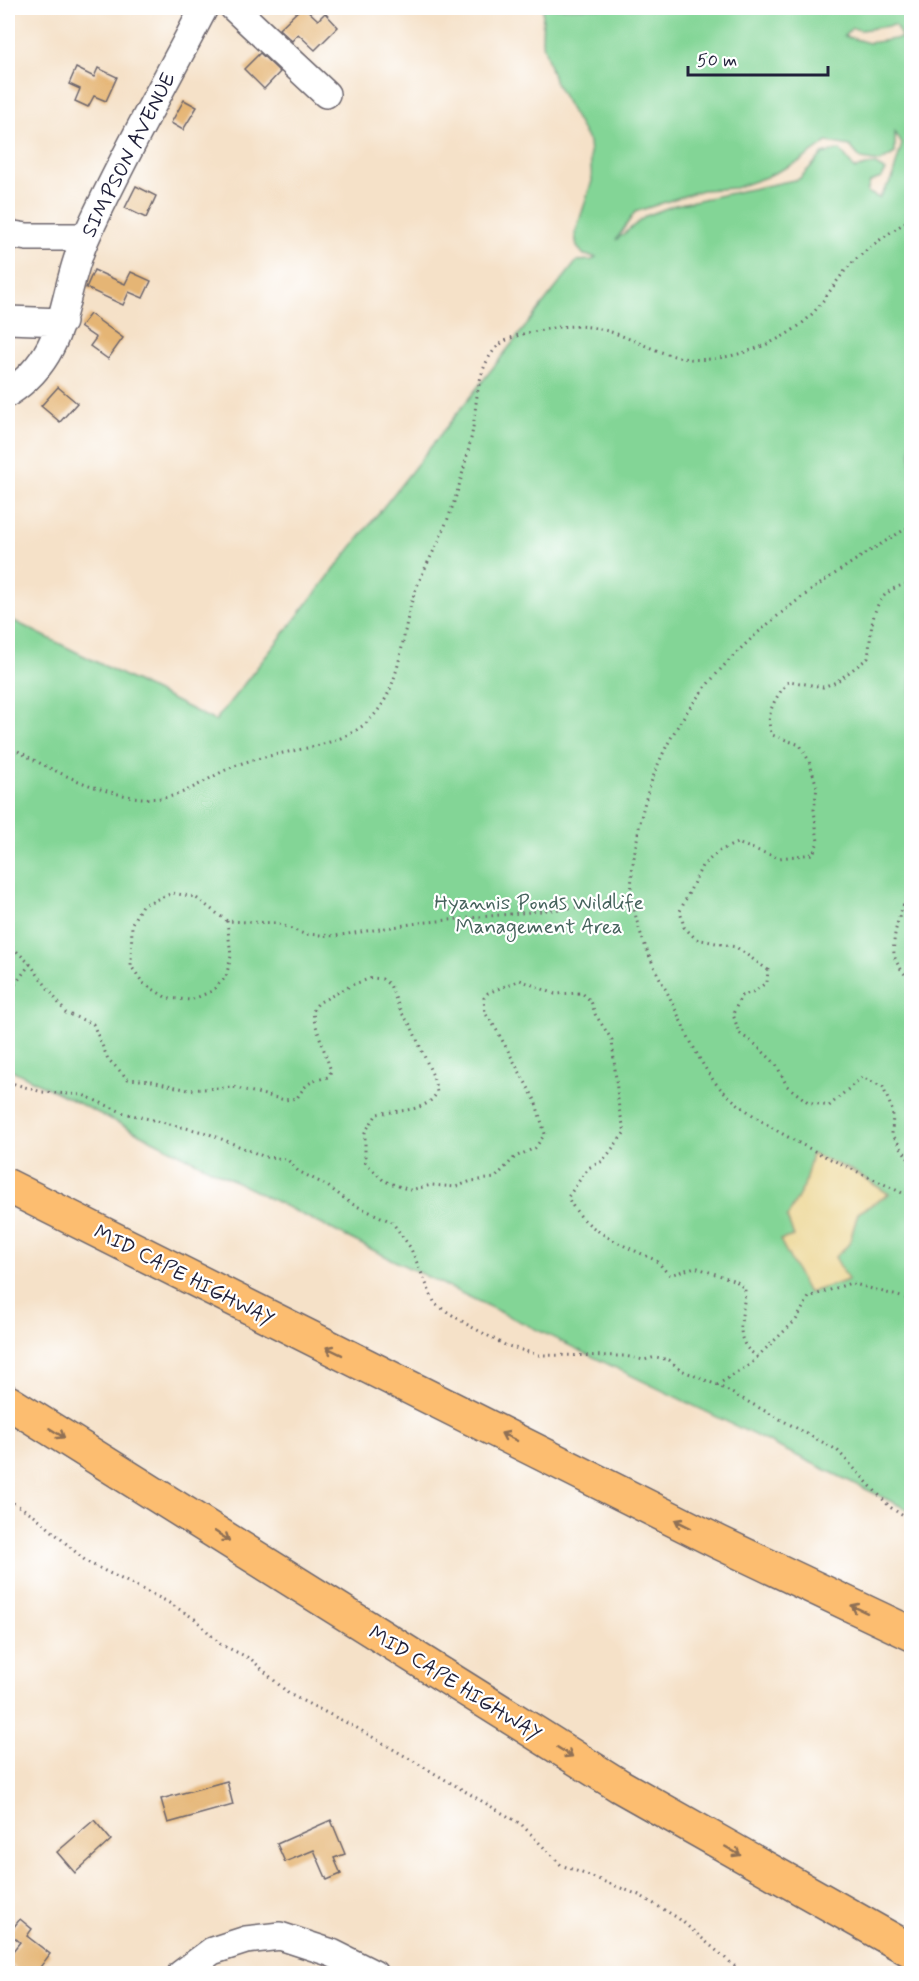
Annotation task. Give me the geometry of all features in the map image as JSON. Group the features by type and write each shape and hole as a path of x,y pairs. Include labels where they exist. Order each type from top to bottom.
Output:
{"highway":[{"name":"MID CAPE HIGHWAY","path":"8,1186 718,1542 912,1634"},
{"name":"MID CAPE HIGHWAY","path":"8,1402 610,1780 912,1951"}],"street":[{"name":"SIMPSON AVENUE","path":"8,393 39,368 62,322 86,237 204,8"},
{"path":"234,8 326,94"},
{"path":"8,234 27,237 86,237"},
{"path":"8,320 62,322"},
{"path":"181,1974 212,1951 246,1940 280,1936 332,1953 374,1974"}],"path":[{"path":"8,745 56,771 94,786 134,796 164,798 239,764 307,747 354,732 381,709 398,671 412,602 446,524 462,476 474,429 483,369 498,346 522,334 566,325 601,329 640,345 691,359 728,356 770,344 811,315 836,279 856,259 912,218"},
{"path":"912,525 827,580 774,620 735,652 697,696 652,775 641,814 632,869 633,902 641,933 662,982 703,1062 721,1089 768,1126 912,1198"},
{"path":"912,583 899,585 882,594 876,608 868,658 836,682 823,687 789,681 781,690 771,709 767,722 772,735 800,745 809,761 816,787 814,810 818,842 813,854 779,858 737,843 719,851 702,866 680,911 684,927 696,939 736,947 768,970 767,982 755,991 741,996 732,1014 739,1033 769,1058 787,1086 808,1102 829,1106 862,1077 883,1087 893,1112 892,1134 912,1164"},
{"path":"912,889 905,899 899,918 894,954 899,967 912,982"},
{"path":"227,921 231,956 226,976 212,991 191,1000 167,998 143,983 131,966 132,923 142,904 173,893 195,897 227,921 277,923 304,934 335,936 418,923 633,902"},
{"path":"8,943 30,964 66,1013 93,1024 108,1059 128,1079 152,1081 188,1090 233,1087 292,1100 297,1098 312,1080 328,1077 331,1071 314,1020 313,1011 318,1003 363,981 372,978 382,979 390,985 400,1012 411,1026 433,1076 437,1092 428,1105 397,1113 377,1114 365,1132 365,1162 384,1181 410,1190 432,1185 456,1187 471,1180 495,1178 515,1157 535,1148 545,1134 535,1100 495,1027 484,1013 484,998 488,993 520,980 555,994 582,993 591,1001 595,1014 612,1040 619,1109 625,1132 611,1153 588,1168 578,1180 568,1197 572,1206 582,1218 615,1242 630,1251 656,1259 670,1275 695,1268 736,1281 746,1289 741,1340 748,1352 758,1356"},
{"path":"8,994 30,964"},
{"path":"8,1082 42,1092 83,1095 124,1113 207,1133 265,1157 287,1159 298,1171 326,1185 352,1204 392,1222 410,1247 435,1304 505,1345 538,1355 625,1356 644,1360 656,1357 669,1360 681,1370 717,1385 837,1450 890,1508 912,1522"},
{"path":"717,1385 751,1365 770,1347 796,1320 809,1297 851,1283 912,1300"},
{"path":"8,1500 34,1515 87,1562 166,1601 195,1619 220,1644 251,1659 289,1694 357,1728 521,1824 561,1865 639,1895 678,1918 744,1974"}],"green space":[{"name":"Hyannis Ponds Wildlife Management Area","path":"543,8 911,8 911,1511 397,1262 8,1068 8,618 215,721 577,261 592,260 596,257 584,255 577,247 575,234 592,181 589,142 554,80 542,41","holes":["895,25 902,38 869,43 844,36 852,28 861,30","895,132 902,144 892,179 879,198 867,192 870,182 881,178 886,171 874,164 855,169 840,150 823,154 799,179 675,205 646,216 616,240 635,212 702,190 735,188 766,177 800,161 827,142 850,146 861,159 880,162 895,153"]}],"sand":[{"path":"812,1154 853,1171 889,1194 858,1213 849,1244 835,1257 848,1280 808,1293 780,1240 794,1236 787,1218 804,1186"}],"building":[{"path":"301,8 305,8 318,20 325,13 338,27 315,50 298,34 292,41 279,29"},
{"path":"260,53 280,72 264,89 244,69"},
{"path":"76,68 94,77 98,68 117,77 106,101 94,96 88,107 75,101 80,89 69,84"},
{"path":"184,100 197,107 183,130 171,123"},
{"path":"136,186 156,196 146,218 125,208"},
{"path":"94,270 125,284 131,272 151,281 143,298 129,292 123,305 86,288"},
{"path":"90,314 123,338 108,359 90,346 96,338 80,327"},
{"path":"58,387 77,403 60,422 41,406"},
{"path":"227,1781 233,1805 168,1823 161,1799"},
{"path":"94,1820 111,1840 75,1873 57,1852"},
{"path":"331,1820 345,1854 334,1858 341,1874 327,1880 314,1850 285,1862 277,1844"},
{"path":"20,1919 32,1929 27,1936 50,1954 35,1974 22,1974 8,1962 8,1957 20,1942 9,1933"}]}
